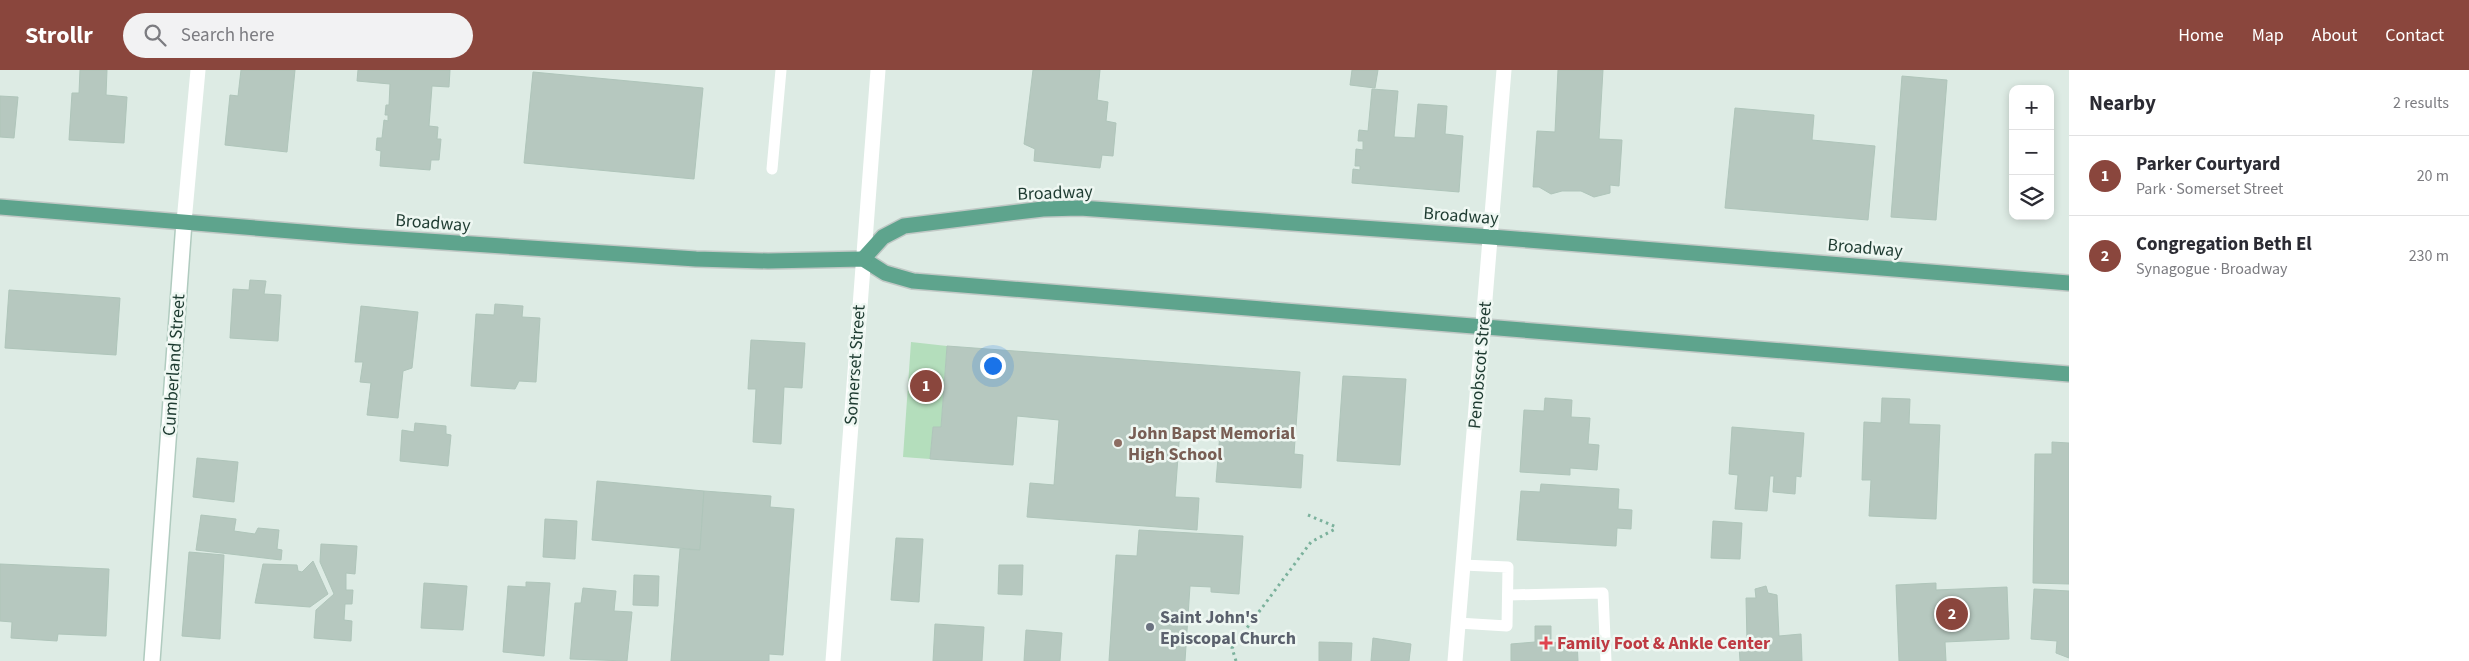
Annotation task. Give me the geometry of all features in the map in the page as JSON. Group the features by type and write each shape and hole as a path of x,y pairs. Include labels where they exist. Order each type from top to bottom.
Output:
{"main road":[{"name":"Broadway","path":"0,207 696,259 768,261 863,259 883,238 904,226 1060,208 1490,237 2069,283"},
{"path":"863,259 885,273 913,281 2069,374"}],"street":[{"name":"Cumberland Street","path":"152,661 184,222 198,70"},
{"name":"Somerset Street","path":"833,661 878,70"},
{"name":"Penobscot Street","path":"1455,661 1504,70"}],"lane":[{"path":"772,169 781,70"},
{"path":"1458,623 1507,626 1508,568 1463,565"},
{"path":"1508,595 1603,592 1606,661"}],"path":[{"path":"1236,661 1232,648 1248,625 1311,542 1336,528 1308,515"}],"green space":[{"path":"911,342 947,346 941,427 933,427 930,459 903,457"}],"building":[{"path":"80,70 107,70 106,95 127,97 124,143 69,140 72,93 79,93"},
{"path":"241,70 295,70 287,152 225,145 230,95 238,96"},
{"path":"358,70 450,70 449,87 432,86 429,126 438,127 437,139 441,139 439,160 431,160 430,170 380,166 381,151 376,150 377,138 382,138 384,120 388,121 388,115 385,115 386,105 389,105 390,84 357,81"},
{"path":"1033,70 1100,70 1097,100 1108,102 1106,121 1116,123 1113,156 1102,155 1100,168 1034,161 1035,149 1024,144"},
{"path":"1352,70 1378,70 1375,88 1350,85"},
{"path":"1558,70 1603,70 1599,139 1622,140 1619,186 1610,185 1610,193 1594,197 1581,191 1562,191 1551,194 1539,187 1533,187 1537,131 1555,132"},
{"path":"533,72 703,88 694,179 524,163"},
{"path":"1902,76 1947,80 1936,220 1891,217"},
{"path":"1372,89 1398,91 1394,137 1415,138 1418,104 1447,106 1445,134 1463,136 1459,192 1352,183 1353,169 1360,170 1360,166 1355,166 1356,149 1363,150 1363,141 1358,141 1359,130 1368,131"},
{"path":"0,96 18,97 14,138 0,137"},
{"path":"1735,108 1814,115 1812,140 1875,146 1868,220 1725,208"},
{"path":"250,280 266,281 264,294 281,295 278,341 230,338 233,289 249,290"},
{"path":"9,290 120,298 116,355 5,348"},
{"path":"495,304 523,306 522,317 540,318 536,382 519,381 515,389 471,386 476,314 494,315"},
{"path":"361,306 418,312 412,368 403,371 398,418 367,415 371,383 360,382 363,362 355,362"},
{"path":"751,340 805,343 802,388 784,387 781,444 753,442 756,389 748,389"},
{"name":"John Bapst Memorial High School","path":"947,346 1300,372 1294,454 1303,455 1301,488 1216,482 1220,433 1180,430 1175,497 1199,498 1197,530 1027,517 1030,483 1054,485 1059,420 1017,416 1013,465 930,459 933,427 941,427"},
{"path":"1343,376 1406,379 1400,465 1337,461"},
{"path":"1545,398 1572,400 1571,417 1590,418 1588,444 1599,445 1597,470 1570,468 1570,475 1520,472 1524,410 1544,411"},
{"path":"1882,398 1910,399 1909,424 1940,425 1936,519 1869,516 1871,480 1862,480 1864,422 1881,423"},
{"path":"415,423 446,426 446,434 451,435 448,466 400,461 402,430 414,432"},
{"path":"1732,427 1804,433 1801,477 1796,476 1795,494 1773,492 1774,476 1770,476 1767,511 1735,509 1738,475 1729,474"},
{"path":"2052,442 2069,443 2069,584 2033,583 2035,454 2052,454"},
{"path":"197,458 238,462 234,502 193,497"},
{"path":"597,481 704,491 700,550 592,540"},
{"path":"1541,484 1619,489 1618,509 1632,510 1631,529 1617,528 1616,546 1517,540 1521,491 1540,492"},
{"path":"704,491 771,496 770,507 794,509 783,655 769,654 769,661 671,661 680,549 700,550"},
{"path":"201,515 236,519 234,531 255,534 258,528 279,530 277,549 282,550 281,560 196,550"},
{"path":"545,519 577,521 575,559 543,557"},
{"path":"1713,521 1742,523 1740,559 1711,558"},
{"name":"Saint John's Episcopal Church","path":"1139,530 1243,536 1239,594 1211,592 1211,587 1190,586 1185,661 1109,661 1116,555 1137,556"},
{"path":"896,538 923,539 919,602 891,600"},
{"path":"321,544 357,546 355,574 346,573 346,590 353,590 352,604 345,604 344,620 352,621 351,641 314,638 316,610 334,594 320,562"},
{"path":"189,552 224,555 220,639 182,636"},
{"path":"313,561 328,594 310,607 255,603 263,564 297,565 298,571 302,572"},
{"path":"0,564 109,569 106,636 58,634 57,641 11,638 12,622 0,621"},
{"path":"999,565 1023,565 1022,595 998,594"},
{"path":"634,575 659,576 658,606 633,605"},
{"path":"526,582 550,583 544,656 503,652 508,586 526,587"},
{"path":"424,583 467,586 463,630 421,628"},
{"path":"1936,583 1936,590 2007,587 2009,639 1945,642 1946,661 1899,661 1896,585"},
{"path":"1766,586 1768,593 1777,595 1779,636 1801,634 1802,661 1740,661 1739,646 1747,641 1746,598 1756,598 1755,589"},
{"path":"583,588 616,591 614,611 632,612 627,661 570,659 575,603 581,603"},
{"path":"2034,589 2069,591 2069,658 2056,653 2057,641 2031,639"},
{"path":"935,624 984,627 982,661 933,661"},
{"name":"Family Foot & Ankle Center","path":"1535,626 1551,626 1551,643 1577,641 1578,661 1511,661 1511,644 1535,642"},
{"path":"1026,630 1062,633 1060,661 1024,661"},
{"path":"1373,638 1411,644 1409,661 1371,661"},
{"path":"1319,642 1352,643 1351,661 1319,661"}],"place":[{"name":"Parker Courtyard","path":"926,386"},
{"name":"John Bapst Memorial High School","path":"1118,443"},
{"name":"Congregation Beth El","path":"1952,614"},
{"name":"Saint John's Episcopal Church","path":"1150,627"},
{"name":"Family Foot & Ankle Center","path":"1546,643"}]}
